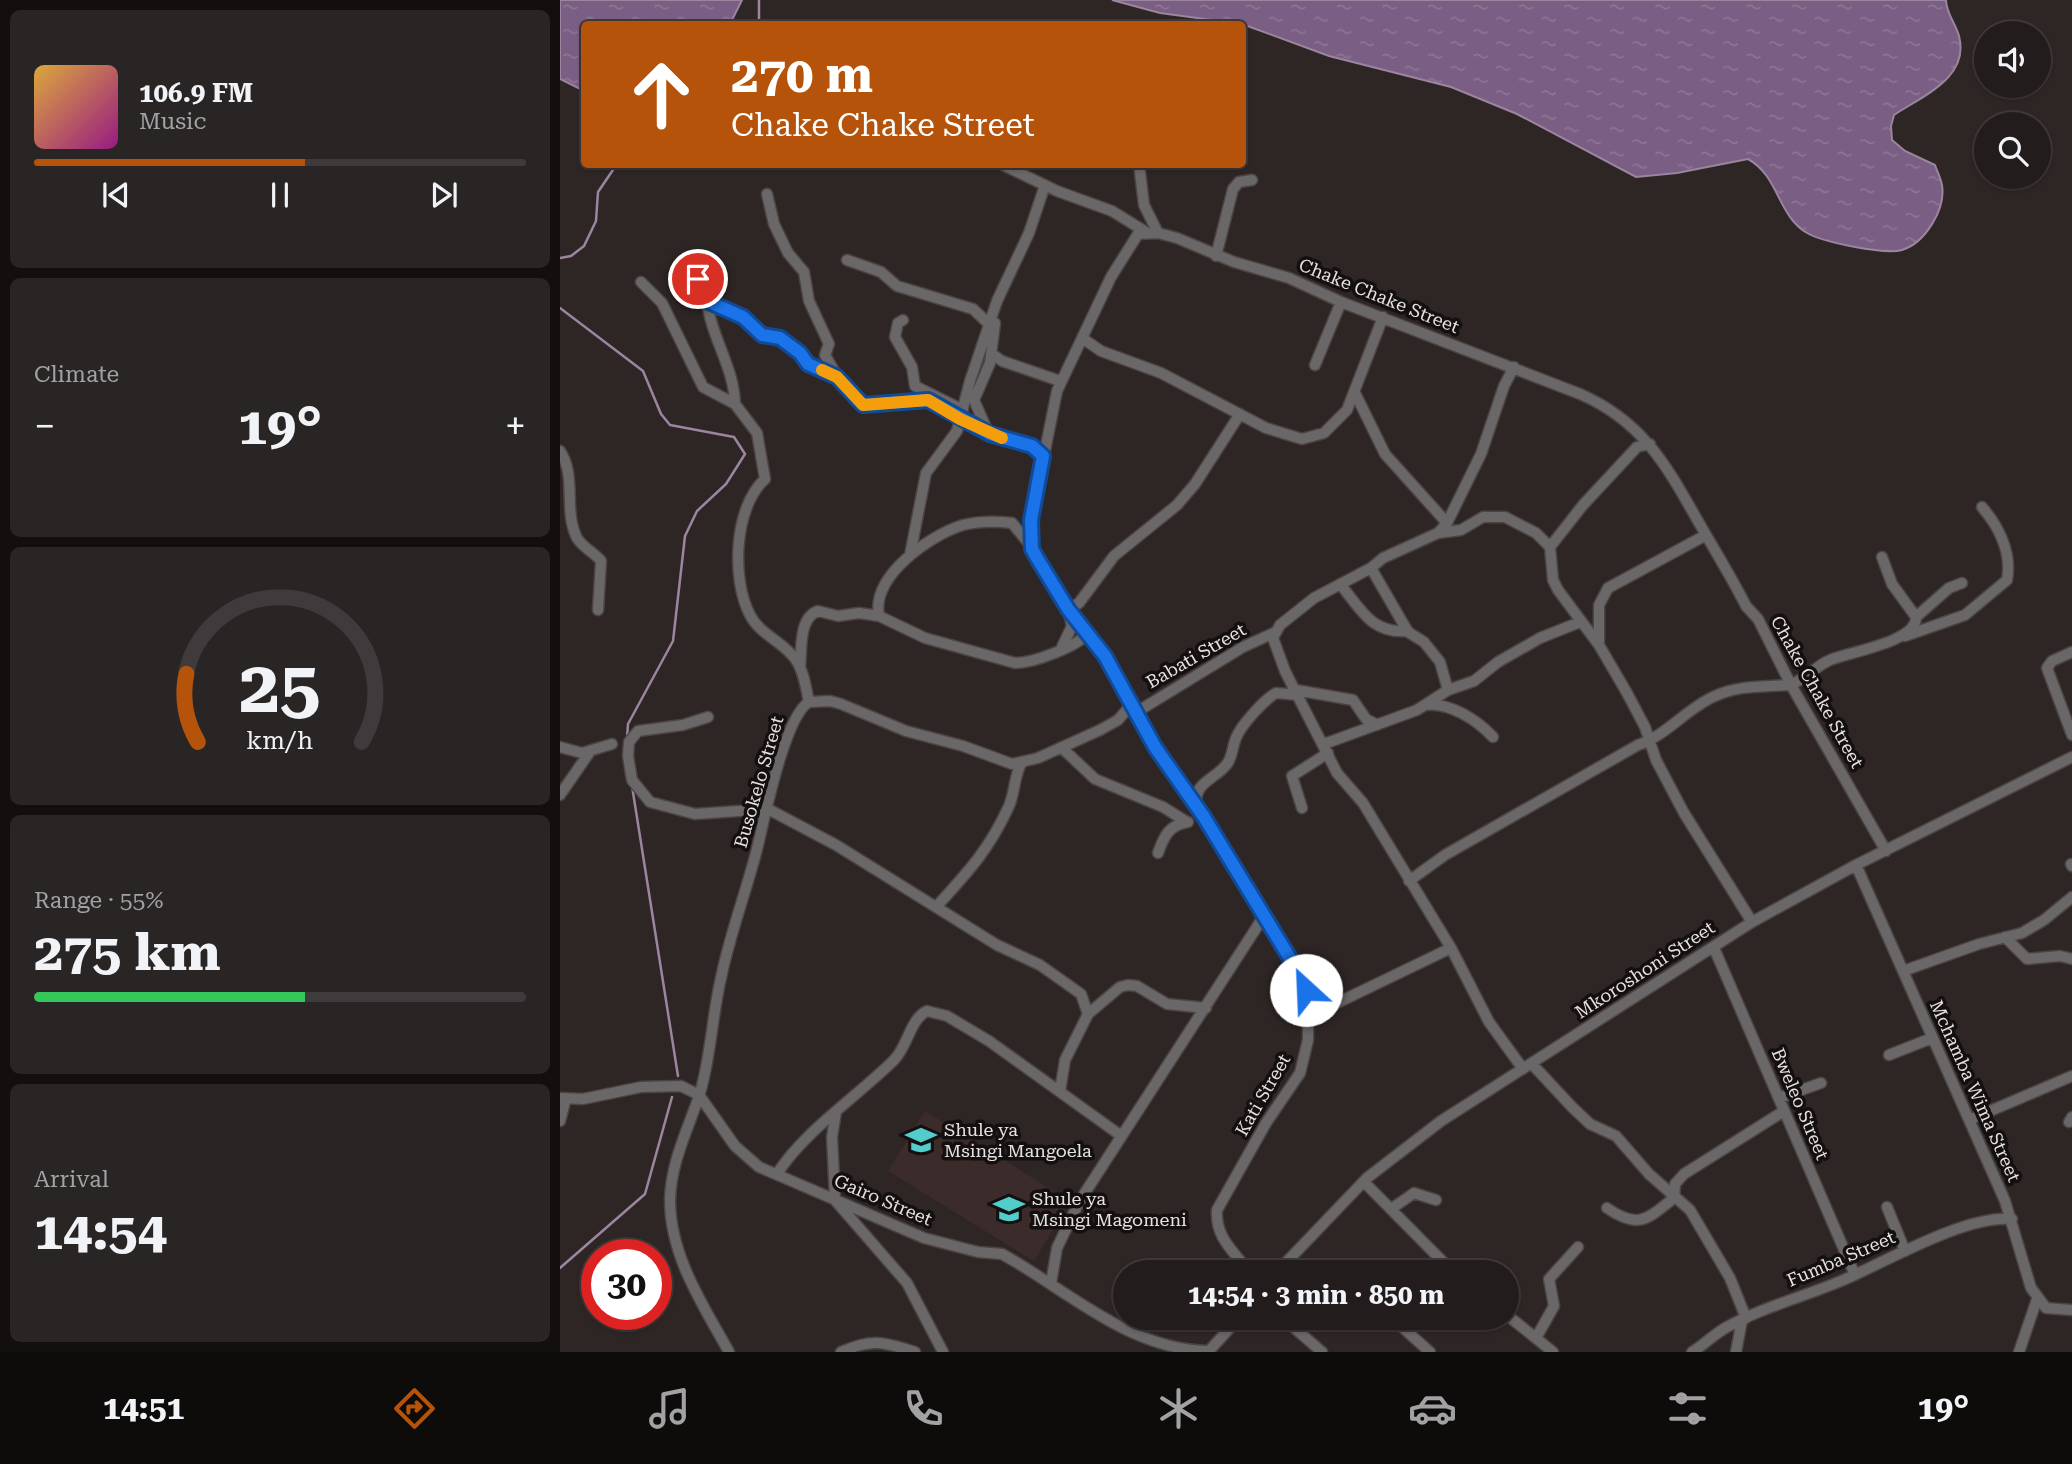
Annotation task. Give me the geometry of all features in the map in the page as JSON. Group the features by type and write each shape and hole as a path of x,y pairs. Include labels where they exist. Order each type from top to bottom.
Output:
{"street":[{"path":"1010,168 1112,211 1146,232"},
{"path":"1139,168 1144,205 1158,233"},
{"path":"1216,256 1233,188 1239,183 1252,180"},
{"path":"910,555 926,473 944,445 955,436 996,308 1029,233 1045,184"},
{"path":"767,194 781,239 804,272 809,301 829,344 825,355 837,377 855,400 865,405 931,399"},
{"path":"1032,549 1031,520 1047,429 1060,381 1130,245 1136,236 1146,232"},
{"name":"Chake Chake Street","path":"1146,232 1196,245 1216,256 1289,278 1341,302 1604,404 1624,418 1650,444 1673,475 1746,606 1758,619 1791,685 1886,851"},
{"path":"689,258 707,301 711,324 729,368 735,404"},
{"path":"847,260 881,272 897,286 973,309 991,326"},
{"path":"641,282 662,303 703,387 735,404 757,433 765,473 744,511 741,524 741,578 745,600 758,627 795,658 809,702 830,701 906,731 963,746 1008,764 1021,764 1062,748 1118,720 1133,709 1105,656 1068,609 1016,526 987,522 947,531 910,555 884,588 879,616"},
{"path":"707,301 743,317 762,335 780,338 800,353 808,364 837,377"},
{"path":"1315,365 1341,302"},
{"path":"990,434 983,425 974,400 992,354 996,308"},
{"path":"1082,338 1101,351 1161,373 1286,436 1315,437 1338,422 1355,393 1383,317"},
{"path":"903,320 898,324 895,337 912,367 915,386 931,399 990,434 1023,443 1043,456"},
{"path":"992,354 1002,361 1060,381"},
{"path":"1438,533 1447,523 1481,454 1504,386 1514,367"},
{"path":"1355,393 1385,454 1447,523"},
{"path":"1068,609 1089,591 1114,556 1177,505 1195,484 1240,414"},
{"path":"1023,443 1047,429"},
{"path":"1650,444 1637,447 1583,505 1550,547 1553,580 1580,622 1599,645 1635,706 1649,741 1695,832 1752,922"},
{"path":"560,451 568,465 569,497 576,535 601,561 597,610"},
{"path":"1409,881 1445,855 1649,741 1718,695 1763,684 1791,685 1829,660 1919,633 1965,615 2007,579 2006,549 1996,526 1982,507"},
{"name":"Babati Street","path":"1133,709 1230,658 1243,647 1276,632 1285,621 1314,598 1371,568 1382,558 1438,533 1461,530 1483,517 1497,516 1536,533 1550,547"},
{"path":"1599,645 1599,606 1608,588 1706,535"},
{"path":"1882,557 1889,578 1916,617"},
{"path":"1371,568 1408,631 1424,642 1440,662 1448,690"},
{"path":"1902,636 1914,627 1916,617 1949,588 1962,583"},
{"path":"1339,584 1377,627 1390,631 1408,631"},
{"path":"1062,647 1072,626 1068,609"},
{"path":"800,668 803,632 813,612 879,616 925,638 1008,663 1029,662 1062,647 1079,643 1087,634"},
{"path":"1302,808 1292,776 1326,749 1425,705 1448,690 1474,681 1509,655 1580,622"},
{"path":"1276,632 1273,643 1285,671 1337,773 1363,803 1451,948 1489,1023 1528,1066 1590,1124 1616,1136 1674,1198 1690,1210 1708,1237 1736,1290 1744,1319 1736,1352"},
{"path":"2072,652 2049,663 2050,677 2072,735"},
{"path":"1158,853 1167,833 1174,826 1187,822 1201,812 1196,798 1199,787 1229,762 1236,736 1257,708 1276,693 1285,671"},
{"path":"1276,693 1297,692 1353,700 1365,718 1377,725"},
{"name":"Busokelo Street","path":"729,1352 700,1304 680,1257 670,1202 675,1160 699,1095 721,975 776,773 798,712 809,702"},
{"path":"1425,705 1436,704 1473,718 1493,737"},
{"name":"Kati Street","path":"1133,709 1201,812 1302,979 1310,1016 1308,1040 1300,1073 1266,1123 1217,1210 1216,1223 1220,1237 1239,1260"},
{"path":"708,717 683,725 637,732 629,742 627,750 632,780 637,789 657,805 695,814 768,809 836,845 936,907 1056,976 1081,994 1086,1001 1088,1014"},
{"path":"560,747 589,752 612,744"},
{"path":"1062,748 1094,779 1163,807 1187,822"},
{"path":"560,794 589,752"},
{"name":"Mkoroshoni Street","path":"1289,1260 1364,1182 1441,1121 1752,922 1856,864 2072,757"},
{"path":"936,907 970,872 997,830 1011,802 1021,764"},
{"name":"Mchamba Wima Street","path":"1856,864 2011,1219 2037,1299"},
{"path":"1903,971 2031,929 2072,897"},
{"path":"1051,1283 1057,1248 1064,1230 1120,1135 1264,916"},
{"path":"2005,937 2027,959 2060,956 2072,959"},
{"path":"1310,1016 1451,948"},
{"name":"Bweleo Street","path":"1714,948 1855,1275"},
{"path":"1060,1091 1065,1060 1088,1014 1120,987 1137,986 1167,1004 1206,1008"},
{"path":"777,1174 792,1154 900,1054 918,1017 927,1012 947,1016 972,1030 1120,1135"},
{"path":"1889,1055 1932,1038"},
{"path":"1969,1120 2072,1076"},
{"path":"1779,1098 1821,1083"},
{"path":"2057,1083 2072,1090"},
{"path":"560,1121 563,1098 583,1099 641,1087 681,1086 699,1095"},
{"name":"Gairo Street","path":"699,1095 744,1157 759,1167 924,1238 978,1252 1002,1254 1140,1338 1167,1347 1209,1351"},
{"path":"1607,1208 1636,1222 1650,1216 1674,1198 1675,1184 1684,1174 1784,1111"},
{"path":"836,1112 832,1137 833,1197 907,1283 943,1352"},
{"path":"1364,1182 1438,1259"},
{"path":"1391,1209 1414,1193 1436,1200"},
{"path":"1887,1207 1905,1251"},
{"name":"Fumba Street","path":"1692,1352 1726,1327 1855,1275 1905,1251 1992,1219 2011,1219"},
{"path":"1536,1338 1554,1306 1549,1279 1578,1247"},
{"path":"2019,1352 2037,1299 2046,1308 2072,1310"},
{"path":"1519,1325 1553,1352"},
{"path":"1209,1351 1228,1330"},
{"path":"1297,1330 1322,1352"},
{"path":"1405,1330 1430,1352"},
{"path":"841,1352 868,1342 884,1342 915,1352"}],"shaded area":[{"path":"925,1111 1070,1201 1034,1261 888,1171"}],"water":[{"path":"560,0 742,0 732,21 581,21 581,90 560,79"},
{"path":"1112,0 1946,0 1959,36 1961,51 1957,63 1941,84 1894,115 1891,126 1892,140 1905,151 1935,165 1942,185 1941,204 1926,233 1902,250 1882,251 1839,244 1815,237 1797,225 1766,175 1748,159 1677,173 1636,177 1517,114 1451,87 1329,56 1246,25 1246,21 1220,21 1160,13"}],"waterway":[{"path":"759,0 759,21"},
{"path":"560,258 571,256 584,246 596,221 598,192 614,168"},
{"path":"560,308 643,371 661,414 670,425 734,437 745,454 726,484 697,511 685,536 673,641 628,724 627,738"},
{"path":"632,786 678,1076"},
{"path":"560,1268 645,1194 672,1097"}],"slow traffic":[{"path":"822,370 837,377 855,400 863,405 928,400 960,419 1002,438"}],"place":[{"name":"Shule ya Msingi Mangoela","path":"921,1140"},
{"name":"Shule ya Msingi Magomeni","path":"1009,1209"}],"route":[{"path":"698,279 707,301 735,312 762,335 780,338 800,353 808,364 837,377 855,400 863,405 928,400 990,434 1032,446 1040,452 1043,456 1031,520 1032,549 1068,609 1105,656 1155,747 1204,817 1291,960 1306,990"}]}
